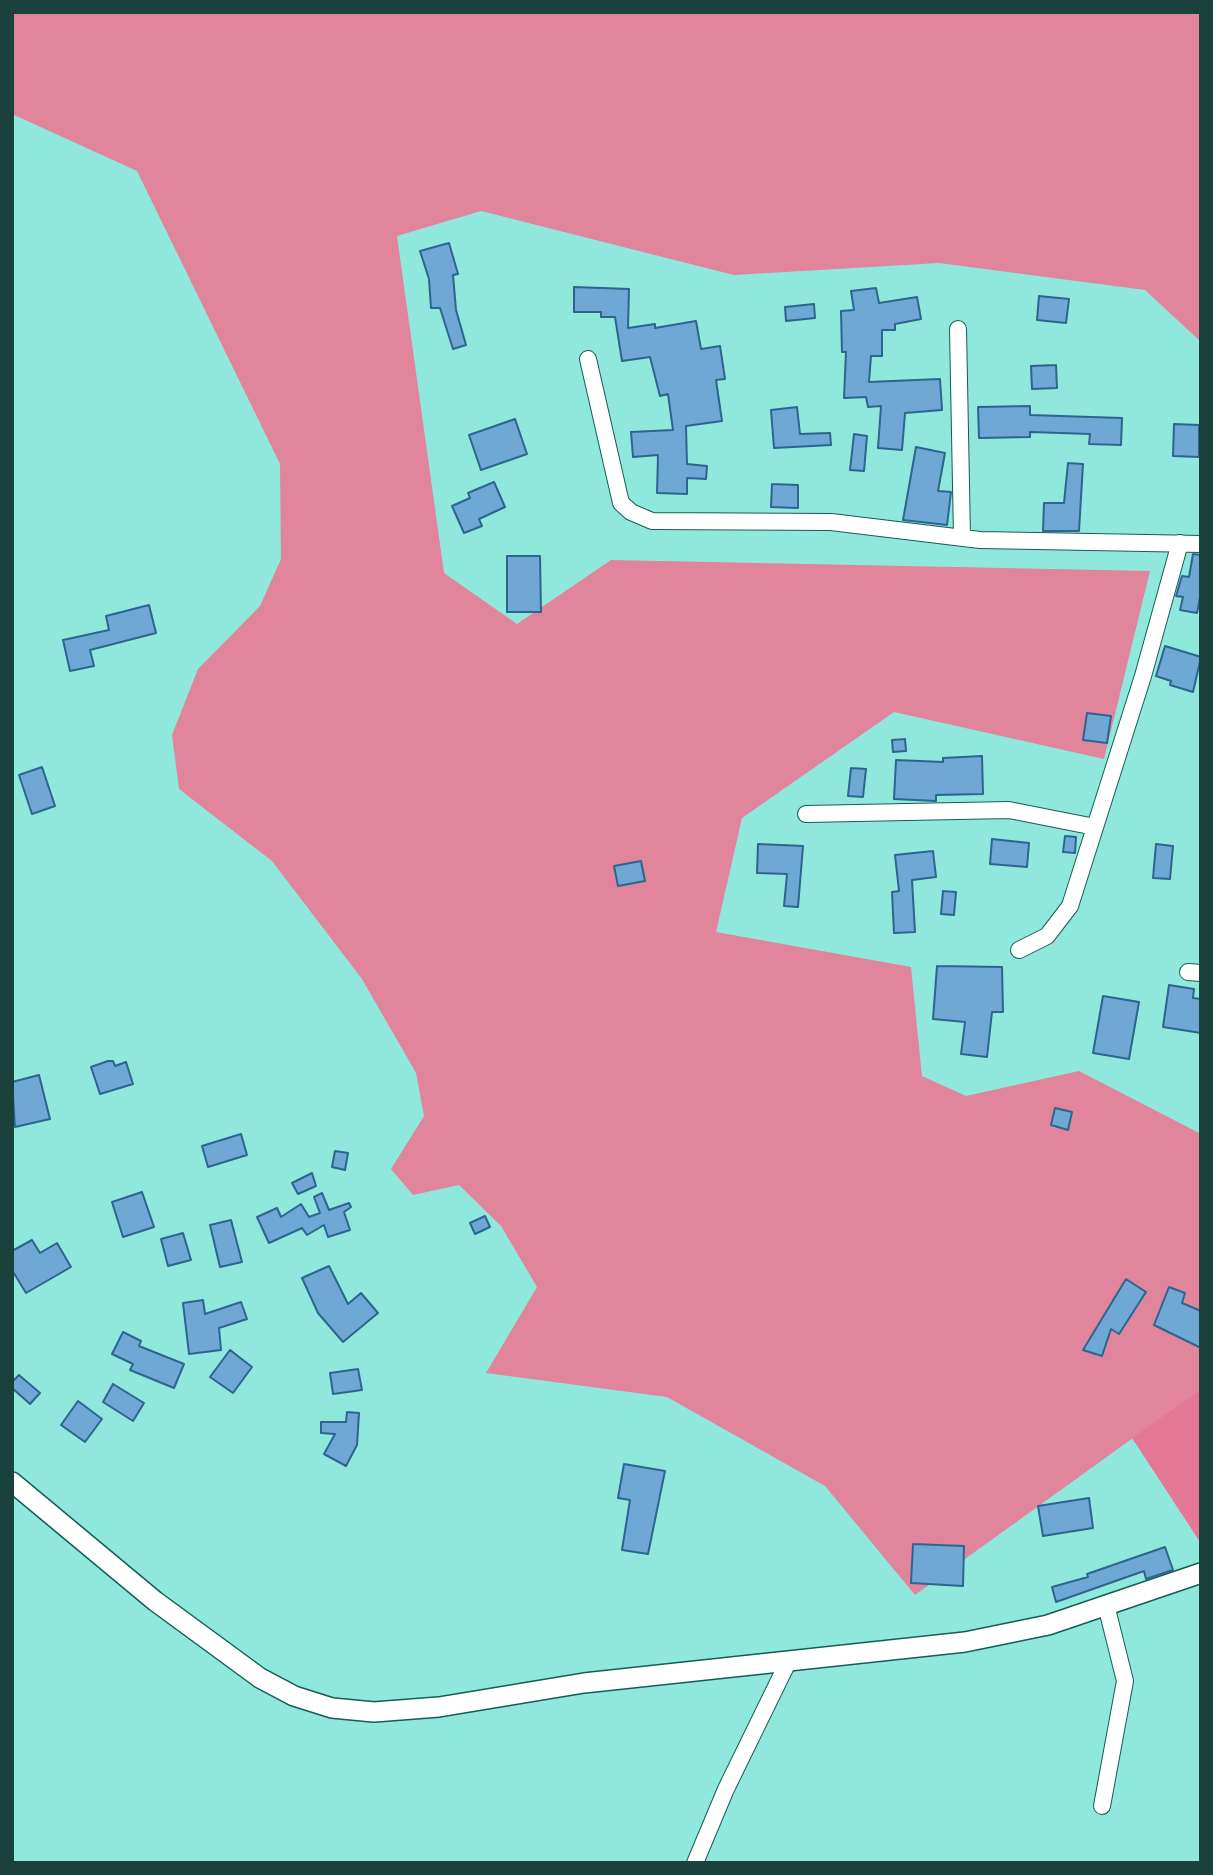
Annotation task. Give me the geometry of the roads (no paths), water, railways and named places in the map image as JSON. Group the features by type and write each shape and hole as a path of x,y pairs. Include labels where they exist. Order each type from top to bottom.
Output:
{"street":[{"path":"958,329 962,537"},
{"path":"589,359 621,503 631,512 652,521 831,522 962,537 1201,544"},
{"path":"1019,950 1047,936 1070,906 1180,543"},
{"path":"806,814 1009,810 1095,827"},
{"path":"12,1482 155,1601 260,1678 294,1696 332,1708 374,1712 439,1707 584,1682 965,1642 1048,1625 1201,1573"},
{"path":"1102,1806 1125,1681 1106,1605"},
{"path":"695,1863 726,1789 789,1660"}]}
